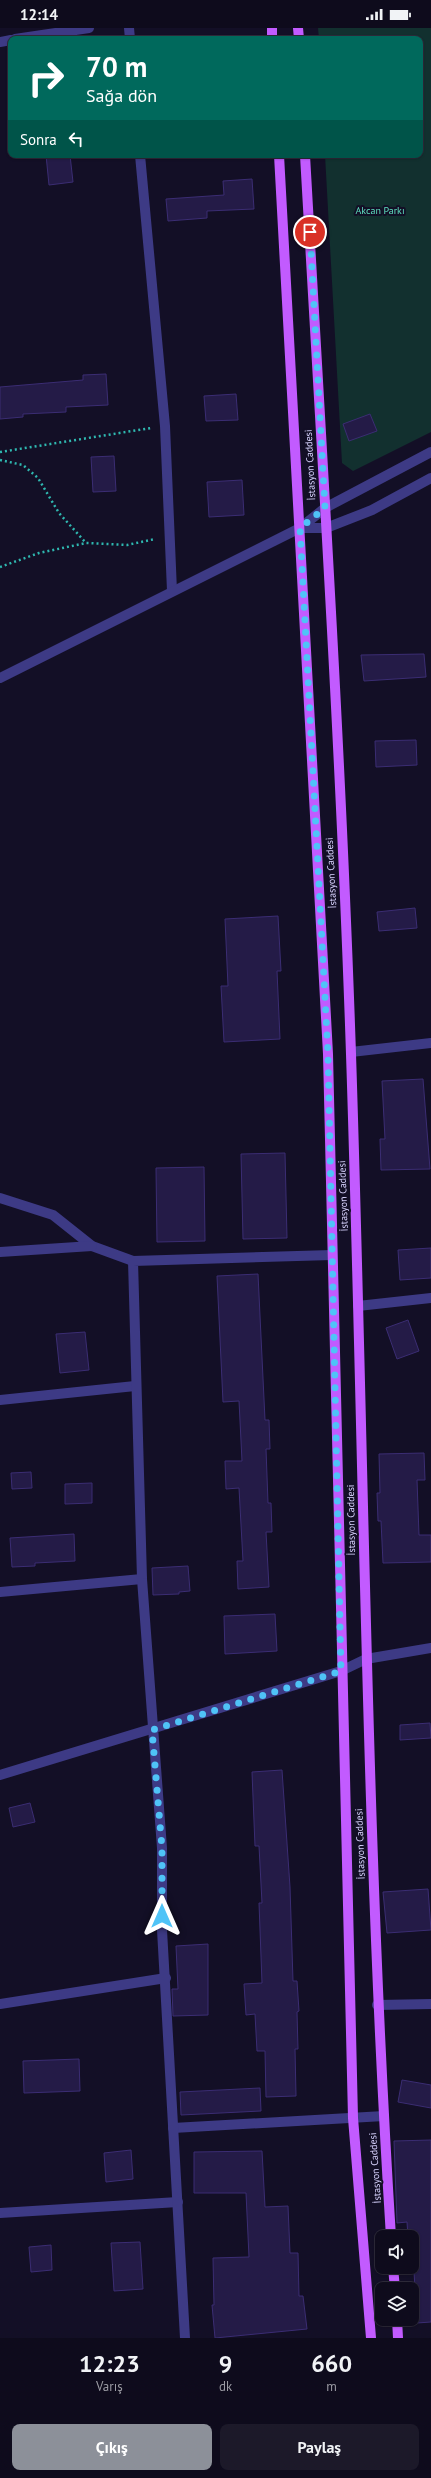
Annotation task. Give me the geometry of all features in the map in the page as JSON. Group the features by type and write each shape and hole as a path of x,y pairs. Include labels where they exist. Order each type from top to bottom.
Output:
{"main road":[{"path":"279,158 328,1054 341,1671 354,2118 371,2338"},
{"name":"İstasyon Caddesi","path":"305,158 325,508 351,1052 366,1659 378,2005 391,2230"},
{"path":"397,2326 398,2338"}],"street":[{"path":"35,36 89,28"},
{"path":"140,158 165,426 172,591"},
{"path":"0,678 300,528 325,508 431,452"},
{"path":"300,528 326,528 372,510 431,478"},
{"path":"351,1052 431,1044"},
{"path":"0,1198 53,1215 92,1246 132,1261 332,1255"},
{"path":"0,1252 92,1246"},
{"path":"132,1261 142,1579 152,1730 162,1848 162,1930 166,1978 185,2338"},
{"path":"358,1306 431,1298"},
{"path":"0,1400 135,1386"},
{"path":"0,1592 142,1579"},
{"path":"0,1775 152,1730 341,1671 366,1659 431,1648"},
{"path":"0,2004 166,1978"},
{"path":"378,2005 431,2004"},
{"path":"173,2128 384,2116"},
{"path":"0,2214 178,2202"}],"path":[{"path":"0,452 165,426"},
{"path":"0,460 23,465 38,478 59,513 86,543"},
{"path":"0,567 39,552 86,543 127,545 170,536"}],"green space":[{"name":"Akcan Parkı","path":"318,28 431,28 431,432 353,471 342,463 325,158 423,158 423,36 319,36"}],"building":[{"path":"46,158 70,158 73,182 49,185"},
{"path":"252,179 254,209 207,211 207,218 168,221 166,199 224,195 223,181"},
{"path":"106,374 108,405 66,407 66,412 23,414 23,417 0,419 0,387 83,380 83,375"},
{"path":"236,394 238,420 206,421 204,396"},
{"path":"370,414 377,431 349,441 343,424"},
{"path":"114,456 116,491 93,492 91,457"},
{"path":"242,480 244,515 209,517 207,482"},
{"path":"424,654 426,677 364,681 361,655"},
{"path":"416,740 417,765 376,767 375,741"},
{"path":"415,908 417,928 379,931 377,912"},
{"path":"278,916 281,971 277,971 280,1039 224,1042 221,986 228,986 225,919"},
{"path":"423,1079 430,1169 381,1170 380,1139 385,1139 382,1081"},
{"path":"285,1153 287,1238 243,1239 241,1154"},
{"path":"204,1167 205,1241 157,1242 156,1168"},
{"path":"431,1248 431,1278 400,1280 398,1250"},
{"path":"258,1274 265,1420 269,1420 270,1449 266,1449 268,1503 271,1503 272,1532 266,1532 269,1587 238,1589 237,1561 243,1561 239,1488 226,1489 225,1461 242,1461 239,1401 223,1402 217,1276"},
{"path":"408,1320 419,1351 397,1359 386,1328"},
{"path":"85,1332 89,1370 60,1373 56,1334"},
{"path":"424,1453 425,1480 417,1480 419,1535 431,1535 431,1562 383,1563 381,1521 378,1521 377,1493 380,1493 379,1454"},
{"path":"31,1472 32,1488 12,1489 11,1473"},
{"path":"92,1483 92,1503 65,1504 65,1484"},
{"path":"74,1534 75,1561 35,1563 35,1566 12,1567 10,1538"},
{"path":"188,1566 190,1591 179,1592 179,1594 153,1595 152,1568"},
{"path":"275,1614 277,1651 225,1654 224,1616"},
{"path":"430,1723 431,1738 400,1740 400,1725"},
{"path":"282,1770 290,1887 293,1981 297,1981 299,2011 297,2012 298,2049 295,2049 296,2096 266,2097 265,2051 257,2051 255,2014 246,2015 244,1984 262,1983 259,1903 262,1903 259,1846 255,1846 252,1772"},
{"path":"30,1803 35,1822 13,1827 9,1808"},
{"path":"428,1889 431,1930 387,1933 383,1892"},
{"path":"208,1944 208,2015 173,2016 172,1989 178,1989 176,1946"},
{"path":"79,2059 80,2091 24,2093 23,2061"},
{"path":"402,2080 431,2085 431,2108 398,2102"},
{"path":"260,2088 261,2111 181,2115 180,2092"},
{"path":"431,2140 431,2322 419,2323 419,2282 415,2282 414,2274 419,2274 419,2230 408,2230 407,2222 397,2223 394,2141"},
{"path":"131,2150 133,2179 106,2182 104,2153"},
{"path":"262,2151 265,2207 288,2206 290,2253 298,2253 299,2296 303,2296 307,2329 215,2338 212,2305 214,2305 213,2258 249,2257 246,2193 194,2193 194,2152"},
{"path":"140,2242 143,2289 114,2291 111,2243"},
{"path":"51,2245 52,2270 31,2272 29,2247"}],"route":[{"path":"162,1916 162,1848 152,1730 341,1671 328,1054 300,528 325,508 310,232"}]}
